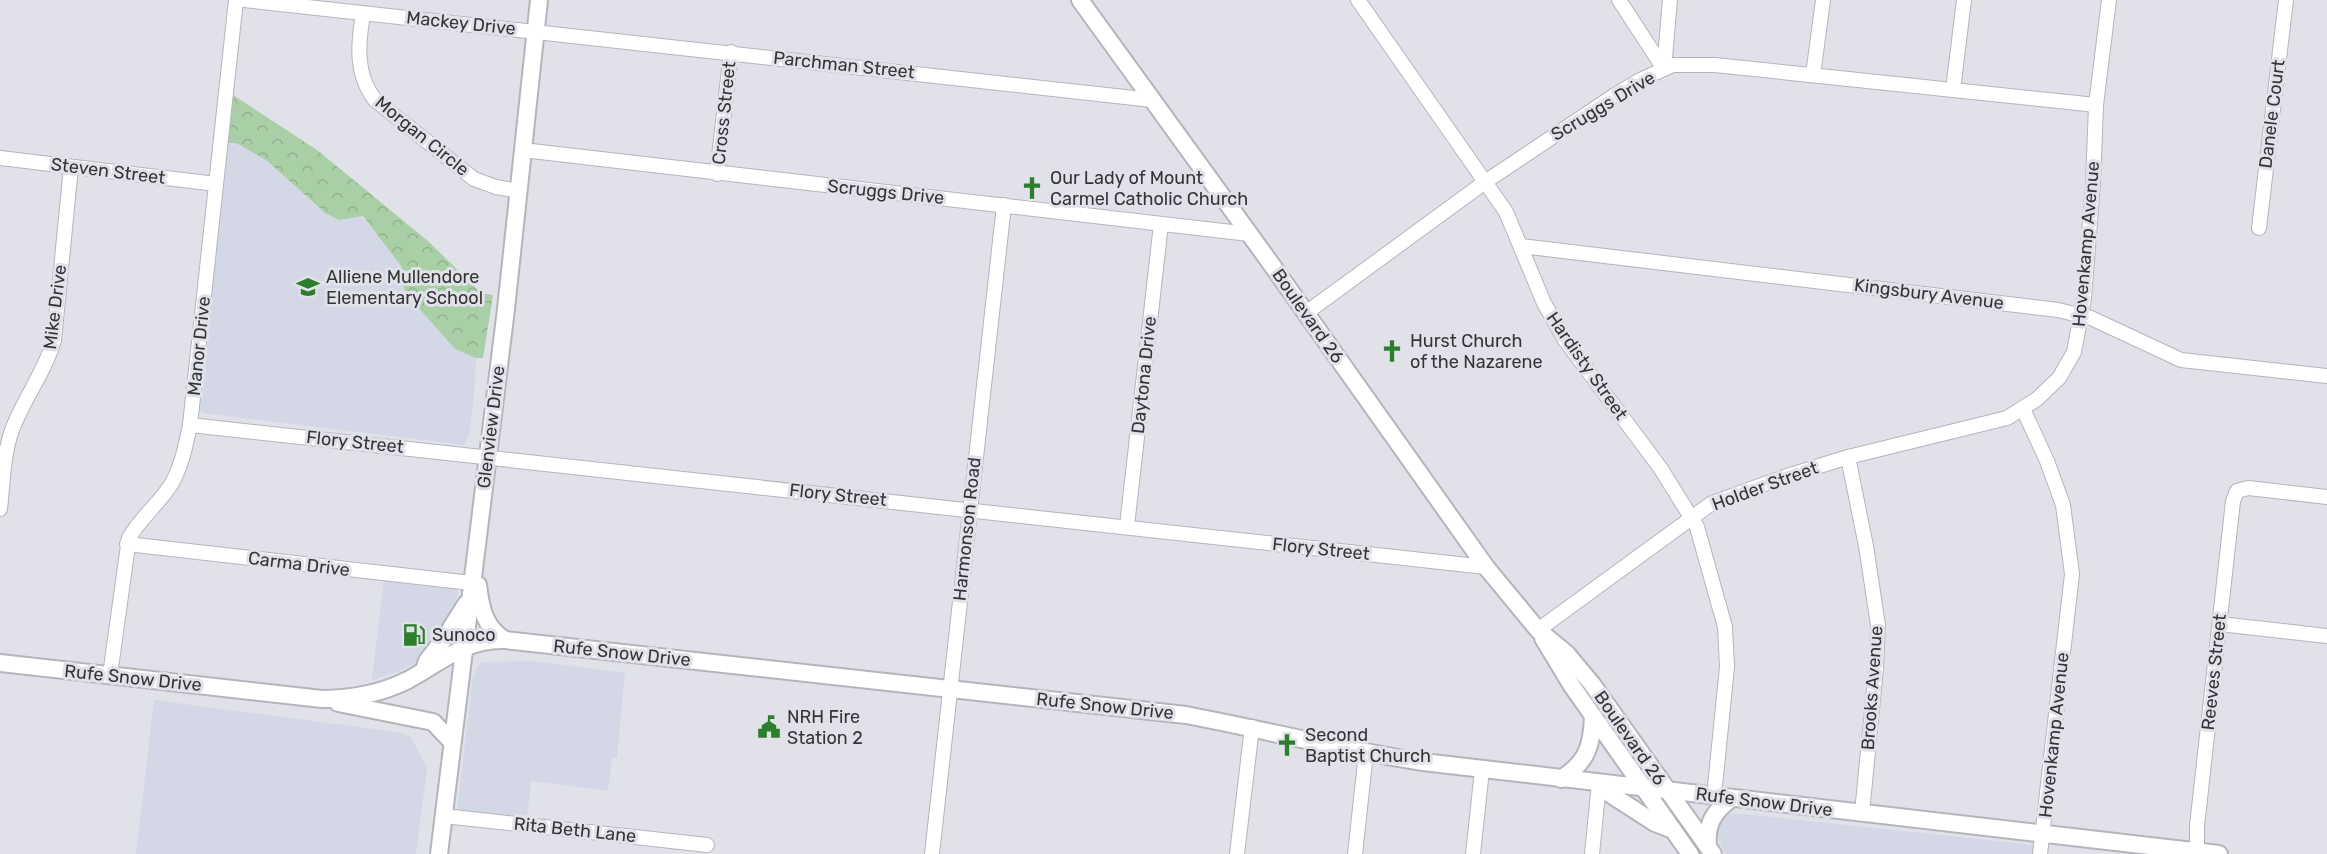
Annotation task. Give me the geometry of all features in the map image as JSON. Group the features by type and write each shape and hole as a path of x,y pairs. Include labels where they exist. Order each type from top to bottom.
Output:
{"main road":[{"name":"Glenview Drive","path":"439,854 506,309 539,0"},
{"name":"Boulevard 26","path":"1080,0 1486,567 1538,630 1555,660 1690,854"},
{"path":"474,558 484,616 490,628 505,640"},
{"path":"424,670 427,661 444,639 470,591"},
{"name":"Boulevard 26","path":"1538,630 1567,654 1592,684 1666,791 1711,851"},
{"name":"Rufe Snow Drive","path":"0,663 322,699 350,699 377,692 424,670 464,647 483,641 505,640 1186,715 1252,727 1366,753 1482,770 2219,854"},
{"path":"322,699 433,722 452,742"},
{"path":"1561,779 1571,772 1588,751 1592,741 1593,716"},
{"path":"1602,783 1610,794 1655,824 1673,830"},
{"path":"1711,851 1708,829 1710,820 1732,798"}],"street":[{"name":"Manor Drive","path":"110,675 127,544 135,528 173,481 185,450 190,425 236,0"},
{"name":"Mackey Drive","path":"244,0 536,30"},
{"name":"Hardisty Street","path":"1358,0 1506,212 1544,303 1565,340 1661,469 1697,527 1725,627 1727,667 1714,796"},
{"path":"1619,0 1664,69"},
{"path":"1664,69 1670,0"},
{"path":"1813,75 1823,0"},
{"path":"1953,90 1964,0"},
{"name":"Hovenkamp Avenue","path":"2040,854 2072,574 2063,505 2047,461 2023,409 2059,378 2074,352 2081,315 2093,183 2096,105 2109,0"},
{"name":"Danele Court","path":"2259,228 2286,0"},
{"name":"Morgan Circle","path":"363,14 358,41 359,62 369,93 375,100 474,179 496,187 519,191"},
{"name":"Parchman Street","path":"536,30 1152,100"},
{"name":"Cross Street","path":"717,174 730,52"},
{"name":"Scruggs Drive","path":"1306,313 1485,182 1615,95 1664,69 1681,65 1715,65 2096,105"},
{"name":"Scruggs Drive","path":"523,150 1249,234"},
{"name":"Steven Street","path":"0,158 216,184"},
{"name":"Mike Drive","path":"0,509 7,447 17,417 49,358 54,340 71,167"},
{"name":"Harmonson Road","path":"933,854 1004,205"},
{"name":"Daytona Drive","path":"1127,526 1161,224"},
{"name":"Kingsbury Avenue","path":"1521,246 2046,308 2081,315 2181,360 2327,376"},
{"name":"Holder Street","path":"1538,630 1712,503 1848,457 2007,418 2023,409"},
{"name":"Flory Street","path":"190,425 1486,567"},
{"name":"Brooks Avenue","path":"1848,457 1866,546 1878,625 1862,813"},
{"name":"Reeves Street","path":"2197,853 2197,826 2233,501 2237,491 2248,488 2327,497"},
{"name":"Carma Drive","path":"127,544 470,591"},
{"path":"2220,624 2327,636"},
{"path":"1237,854 1252,727"},
{"path":"1355,854 1366,753"},
{"path":"1473,854 1482,770"},
{"path":"1592,854 1602,783"},
{"name":"Rita Beth Lane","path":"444,816 707,845"}],"shaded area":[{"name":"Alliene Mullendore Elementary School","path":"228,143 236,143 266,160 316,206 339,220 362,216 401,266 400,279 407,295 455,349 476,358 469,434 464,445 202,413 199,408"},
{"path":"384,579 457,589 458,594 449,619 419,661 400,671 372,680"},
{"path":"531,661 625,673 617,758 612,758 608,791 531,781 527,818 457,810 473,676 481,662"},
{"path":"154,700 397,732 410,736 427,768 416,854 136,854"},
{"path":"1719,814 1742,814 2034,845 2033,854 1725,854 1715,829"}],"green space":[{"path":"233,95 317,150 428,241 481,293 493,295 483,358 476,358 455,349 407,295 400,279 401,266 363,216 339,220 325,213 266,160 236,143 228,143"}],"place":[{"name":"Our Lady of Mount Carmel Catholic Church","path":"1032,188"},
{"name":"Alliene Mullendore Elementary School","path":"308,287"},
{"name":"Hurst Church of the Nazarene","path":"1392,351"},
{"name":"Sunoco","path":"414,635"},
{"name":"NRH Fire Station 2","path":"769,727"},
{"name":"Second Baptist Church","path":"1287,745"}]}
